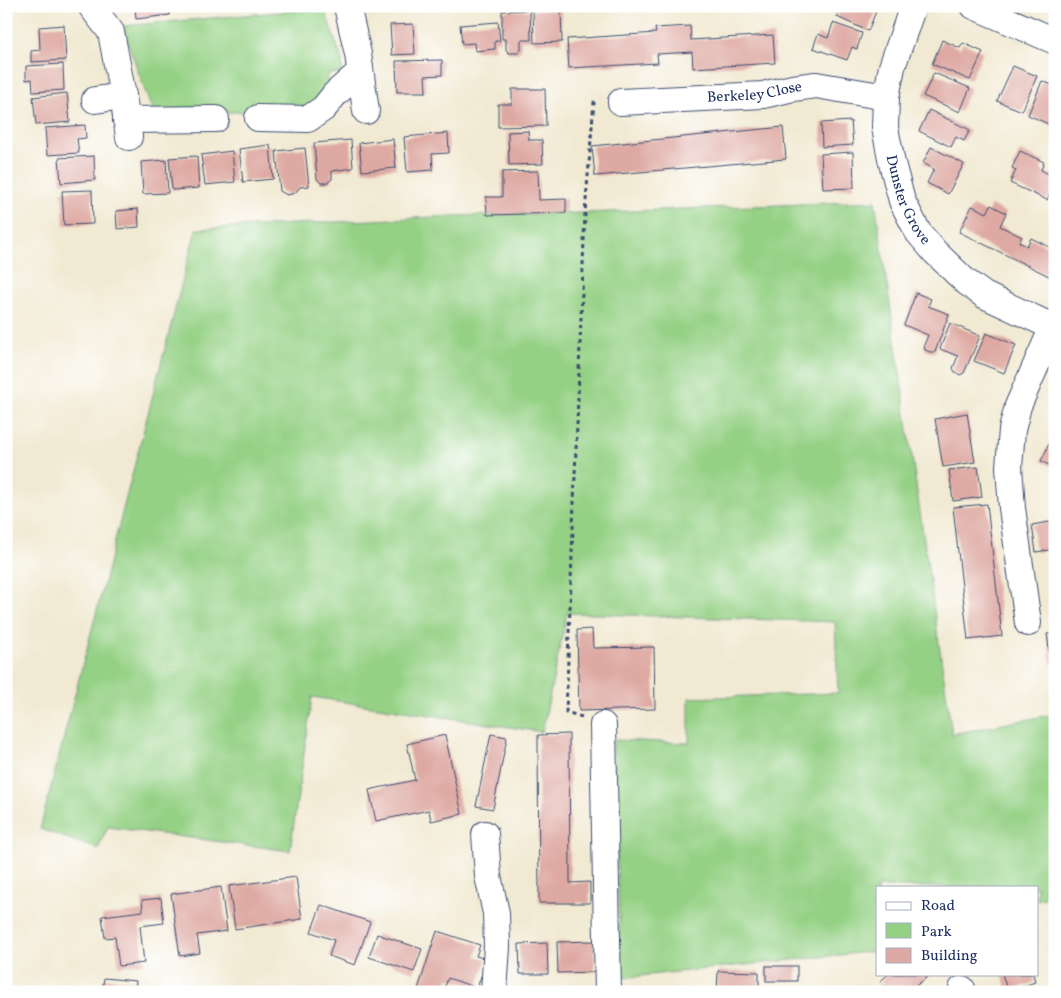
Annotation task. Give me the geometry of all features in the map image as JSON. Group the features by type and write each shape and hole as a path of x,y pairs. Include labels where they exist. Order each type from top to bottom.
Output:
{"street":[{"path":"91,6 111,32 126,118"},
{"path":"348,6 366,112"},
{"name":"Dunster Grove","path":"913,6 892,67 886,97 885,128 902,201 918,232 935,252 965,281 984,295 1054,328"},
{"path":"974,6 1019,15 1055,41"},
{"path":"258,118 308,119 324,108 335,94 360,72"},
{"name":"Berkeley Close","path":"621,102 763,95 792,88 816,85 886,97"},
{"path":"95,100 126,118 216,119"},
{"path":"1028,623 1012,508 1009,467 1012,430 1003,420 1018,406 1054,328"},
{"path":"603,725 608,992"},
{"path":"485,834 488,876 496,913 497,946 494,992"}],"path":[{"path":"603,725 566,712 585,212 594,102 621,102"}],"green space":[{"path":"324,8 342,60 342,73 328,74 328,95 312,108 154,116 122,26"},
{"path":"875,201 952,734 1055,714 1055,895 1038,900 1038,886 876,886 876,951 621,978 613,740 689,743 689,698 838,693 835,622 567,613 542,732 312,697 290,851 108,827 98,849 40,829 196,229 453,216 585,213"}],"building":[{"path":"135,6 169,6 170,15 136,19"},
{"path":"841,6 872,6 877,9 868,31 837,17"},
{"path":"561,9 562,42 534,43 533,10"},
{"path":"530,10 531,40 521,40 521,50 518,53 509,53 506,50 506,39 502,39 502,11"},
{"path":"498,22 500,41 495,41 495,49 475,51 474,43 462,44 460,25"},
{"path":"833,23 862,33 857,49 852,47 847,60 813,48 818,34 828,38"},
{"path":"413,24 415,54 392,55 390,25"},
{"path":"64,25 66,60 31,62 31,51 40,50 39,27"},
{"path":"690,26 691,40 773,35 775,63 693,68 692,52 657,54 658,63 569,68 567,39 656,33 655,28"},
{"path":"942,40 960,48 963,43 983,52 970,80 932,64"},
{"path":"442,60 442,75 425,76 426,92 397,92 396,61"},
{"path":"63,64 64,90 33,92 32,79 26,80 26,66"},
{"path":"1013,66 1037,76 1022,111 997,101"},
{"path":"934,73 970,88 960,112 923,96"},
{"path":"1042,81 1055,86 1055,122 1053,126 1028,115"},
{"path":"512,89 545,89 546,126 498,127 498,104 512,104"},
{"path":"67,93 70,122 36,125 33,97"},
{"path":"929,110 970,130 964,141 956,137 951,147 919,131"},
{"path":"851,121 853,145 822,147 821,123"},
{"path":"85,125 86,138 77,139 79,153 47,155 45,128"},
{"path":"783,127 786,159 595,176 592,146"},
{"path":"528,131 529,140 542,140 543,164 509,165 508,132"},
{"path":"448,133 449,153 432,154 433,170 407,172 404,137"},
{"path":"393,139 396,168 362,171 359,143"},
{"path":"351,140 353,168 332,171 332,179 327,183 321,183 317,179 314,143"},
{"path":"270,145 273,179 243,182 239,149"},
{"path":"931,147 964,164 948,194 927,183 934,169 923,163"},
{"path":"305,148 309,186 300,187 295,193 287,195 280,191 276,151"},
{"path":"232,151 235,182 205,185 201,155"},
{"path":"1020,151 1044,162 1041,170 1055,177 1055,183 1047,200 1010,183 1016,170 1012,168"},
{"path":"853,152 854,188 823,189 821,154"},
{"path":"94,156 95,180 61,183 59,158"},
{"path":"197,156 199,188 172,190 169,158"},
{"path":"166,160 168,193 143,194 141,162"},
{"path":"538,171 539,200 566,199 566,213 487,215 486,197 502,197 502,172"},
{"path":"92,190 93,224 64,225 62,191"},
{"path":"991,205 1006,213 1000,226 1022,237 1019,242 1027,246 1031,238 1055,250 1055,279 959,232 972,206 987,213"},
{"path":"138,209 139,227 117,229 116,211"},
{"path":"916,293 931,299 928,306 949,314 935,352 925,350 924,345 928,335 904,325"},
{"path":"950,323 980,336 964,373 960,375 953,368 958,356 940,349"},
{"path":"986,333 1016,345 1004,373 974,361"},
{"path":"967,413 975,462 943,467 935,419"},
{"path":"1052,438 1055,440 1055,468 1041,461"},
{"path":"978,467 982,497 953,501 949,470"},
{"path":"987,504 1002,636 968,640 953,507"},
{"path":"1055,521 1055,549 1036,552 1032,525"},
{"path":"592,629 593,648 654,647 655,709 579,711 577,630"},
{"path":"1055,633 1055,664 1051,664 1047,634"},
{"path":"491,734 507,737 493,809 476,806"},
{"path":"569,734 570,883 590,882 590,903 539,903 538,735"},
{"path":"445,735 462,814 431,821 429,810 376,821 369,790 415,780 407,744"},
{"path":"296,877 302,919 235,929 229,886"},
{"path":"221,887 227,931 197,935 200,953 180,956 171,894"},
{"path":"161,898 164,923 140,926 144,963 119,966 115,937 105,938 102,916 143,911 142,900"},
{"path":"321,905 370,922 355,965 329,956 334,940 311,932"},
{"path":"437,931 480,945 476,956 487,959 477,988 448,978 443,992 417,992"},
{"path":"377,934 422,949 414,972 369,957"},
{"path":"594,941 595,972 558,973 557,942"},
{"path":"547,943 548,974 520,974 519,944"},
{"path":"766,966 797,966 797,981 766,981"},
{"path":"718,971 759,972 759,992 717,992"},
{"path":"886,976 928,976 908,992 890,992 880,981"},
{"path":"1003,976 1034,976 1035,982 1008,992"},
{"path":"104,978 136,981 135,992 102,992"}]}
